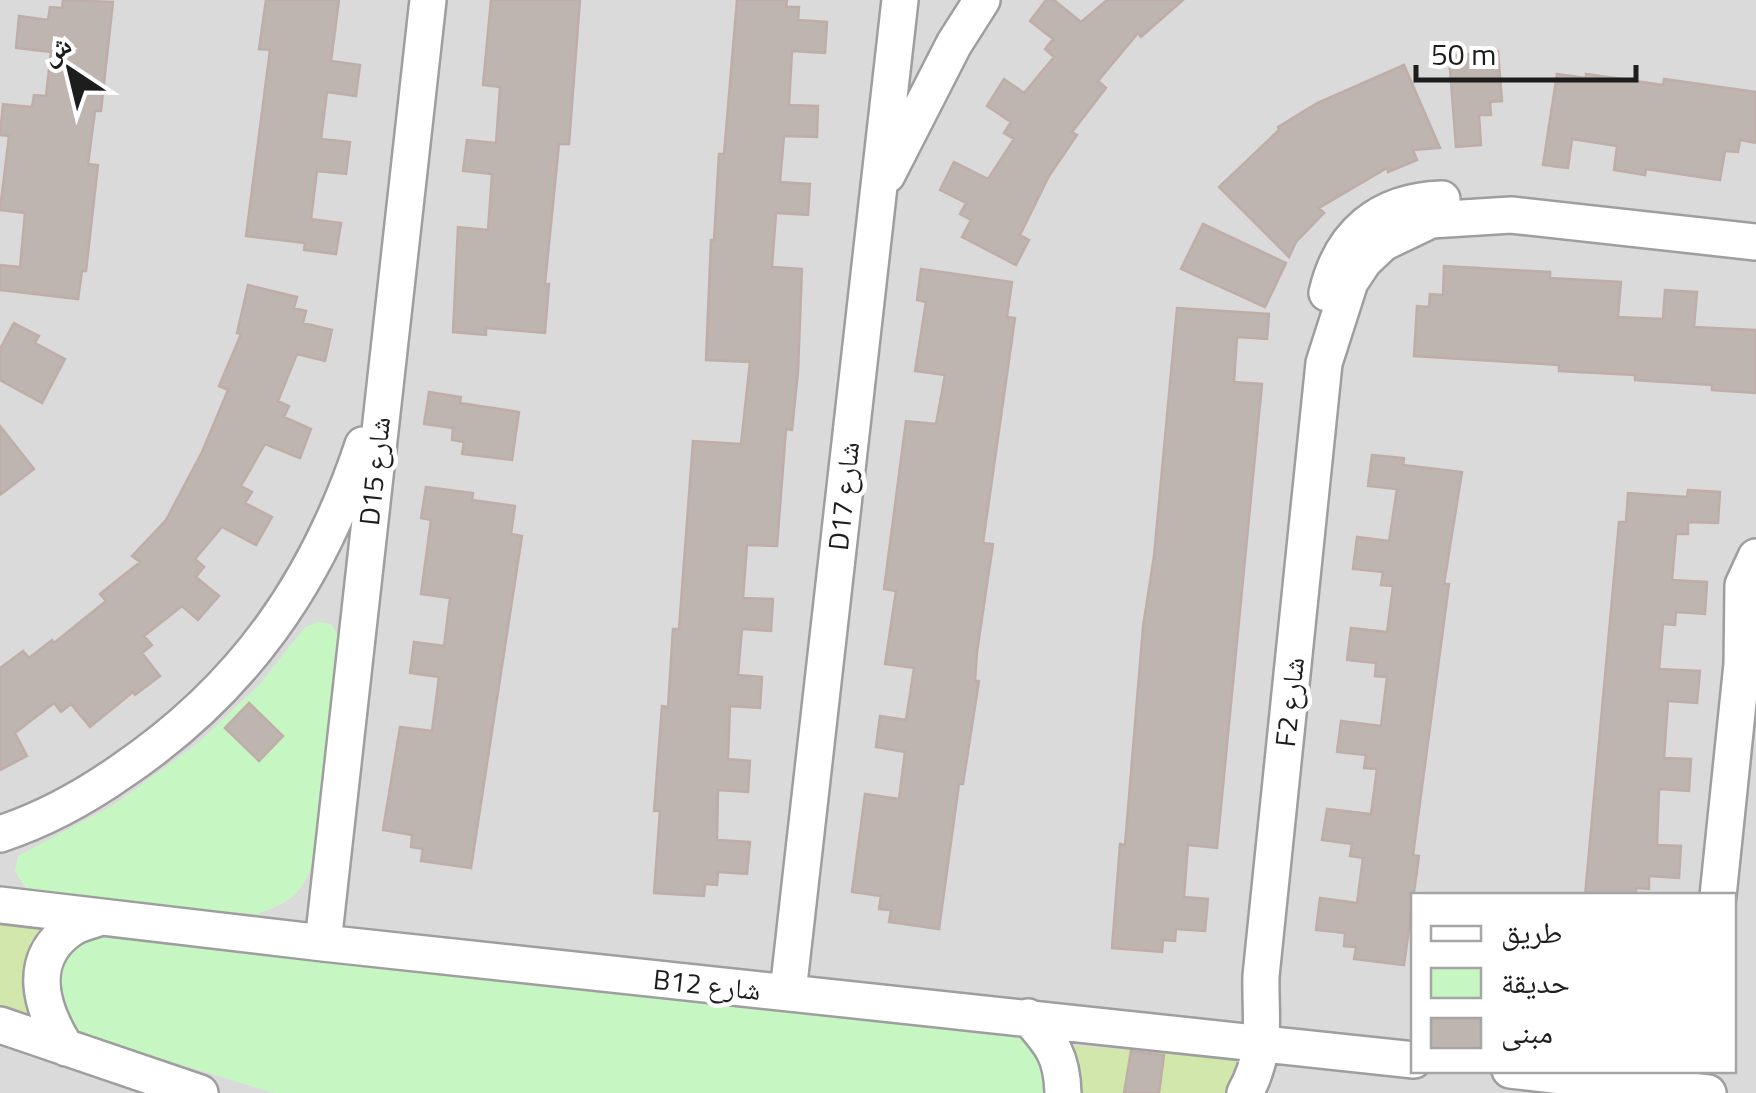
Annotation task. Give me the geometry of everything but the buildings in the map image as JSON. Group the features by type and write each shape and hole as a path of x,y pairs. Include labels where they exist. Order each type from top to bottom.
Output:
{"street":[{"name":"D15 شارع","path":"323,943 428,0"},
{"name":"D17 شارع","path":"788,992 900,0"},
{"path":"878,194 954,44 982,0"},
{"name":"F2 شارع","path":"1246,1093 1259,1067 1262,1042 1261,976 1324,363 1350,282 1384,242 1431,220 1511,216 1756,242"},
{"path":"0,834 94,791 162,744 212,700 256,651 295,596 327,539 384,382"},
{"path":"1718,893 1742,664 1743,585 1756,557"},
{"path":"1742,664 1756,613"},
{"name":"B12 شارع","path":"0,905 1411,1060"},
{"path":"66,1048 48,1020 41,995 43,969 54,946 72,928 103,917"},
{"path":"1028,1018 1051,1042 1062,1067 1063,1093"},
{"path":"0,1025 200,1093"},
{"path":"1536,1073 1708,1093"}],"shaded area":[{"path":"0,0 1756,0 1756,1093 0,1093"}],"green space":[{"path":"318,622 331,624 339,637 314,861 293,896 257,914 51,897 26,888 15,872 18,856 115,804 197,744 259,685 305,627"},
{"path":"0,924 50,928 27,966 25,1005 41,1034 0,1015"},
{"path":"98,935 1021,1038 1048,1065 1050,1093 274,1093 74,1032 60,1003 59,975 71,951"},
{"path":"1068,1045 1241,1059 1228,1093 1077,1093"}]}
